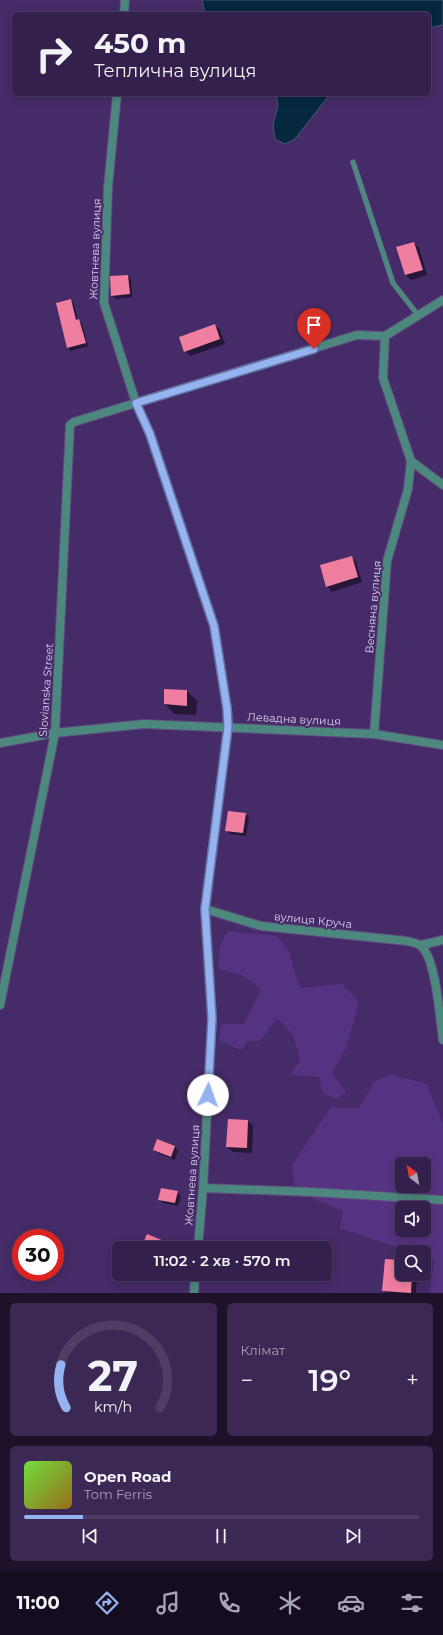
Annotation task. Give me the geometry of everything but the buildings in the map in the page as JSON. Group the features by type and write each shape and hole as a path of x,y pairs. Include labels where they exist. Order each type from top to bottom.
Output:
{"street":[{"path":"124,0 124,12"},
{"name":"Жовтнева вулиця","path":"117,96 108,187 104,303 136,403 150,434 214,626 227,708 228,727 205,909 212,1018 203,1188 199,1241"},
{"path":"136,403 357,335 385,336 443,300"},
{"name":"Весняна вулиця","path":"374,734 387,561 408,489 411,461 383,378 385,336"},
{"name":"Slovianska Street","path":"0,1005 55,733 70,425 74,422 136,403"},
{"path":"411,461 443,485"},
{"name":"Левадна вулиця","path":"0,743 55,733 144,724 374,734 443,745"},
{"name":"вулиця Круча","path":"205,909 260,926 407,941 421,946"},
{"path":"443,940 421,946 429,958 432,969 443,1040"},
{"path":"203,1188 312,1192 443,1200"},
{"path":"194,1293 195,1281"}],"lane":[{"path":"353,162 393,283 418,315"}],"shaded area":[{"path":"227,931 277,936 289,952 300,988 342,984 359,1002 346,1048 332,1073 346,1092 336,1099 323,1094 319,1077 290,1075 300,1060 293,1035 277,1018 260,1041 248,1041 240,1050 219,1040 221,1024 244,1024 261,989 242,975 218,969 220,946"},
{"path":"390,1074 427,1084 443,1124 443,1293 430,1293 434,1260 431,1259 431,1245 395,1245 395,1247 340,1228 343,1211 295,1191 292,1165 331,1107 359,1108 374,1082"}],"water":[{"path":"202,0 443,0 443,25 431,28 431,12 205,12"},
{"path":"276,96 328,96 295,139 285,144 275,139 273,125 278,106"}],"route":[{"path":"208,1095 212,1018 205,909 228,727 227,708 214,626 150,434 136,403 314,349"}]}
